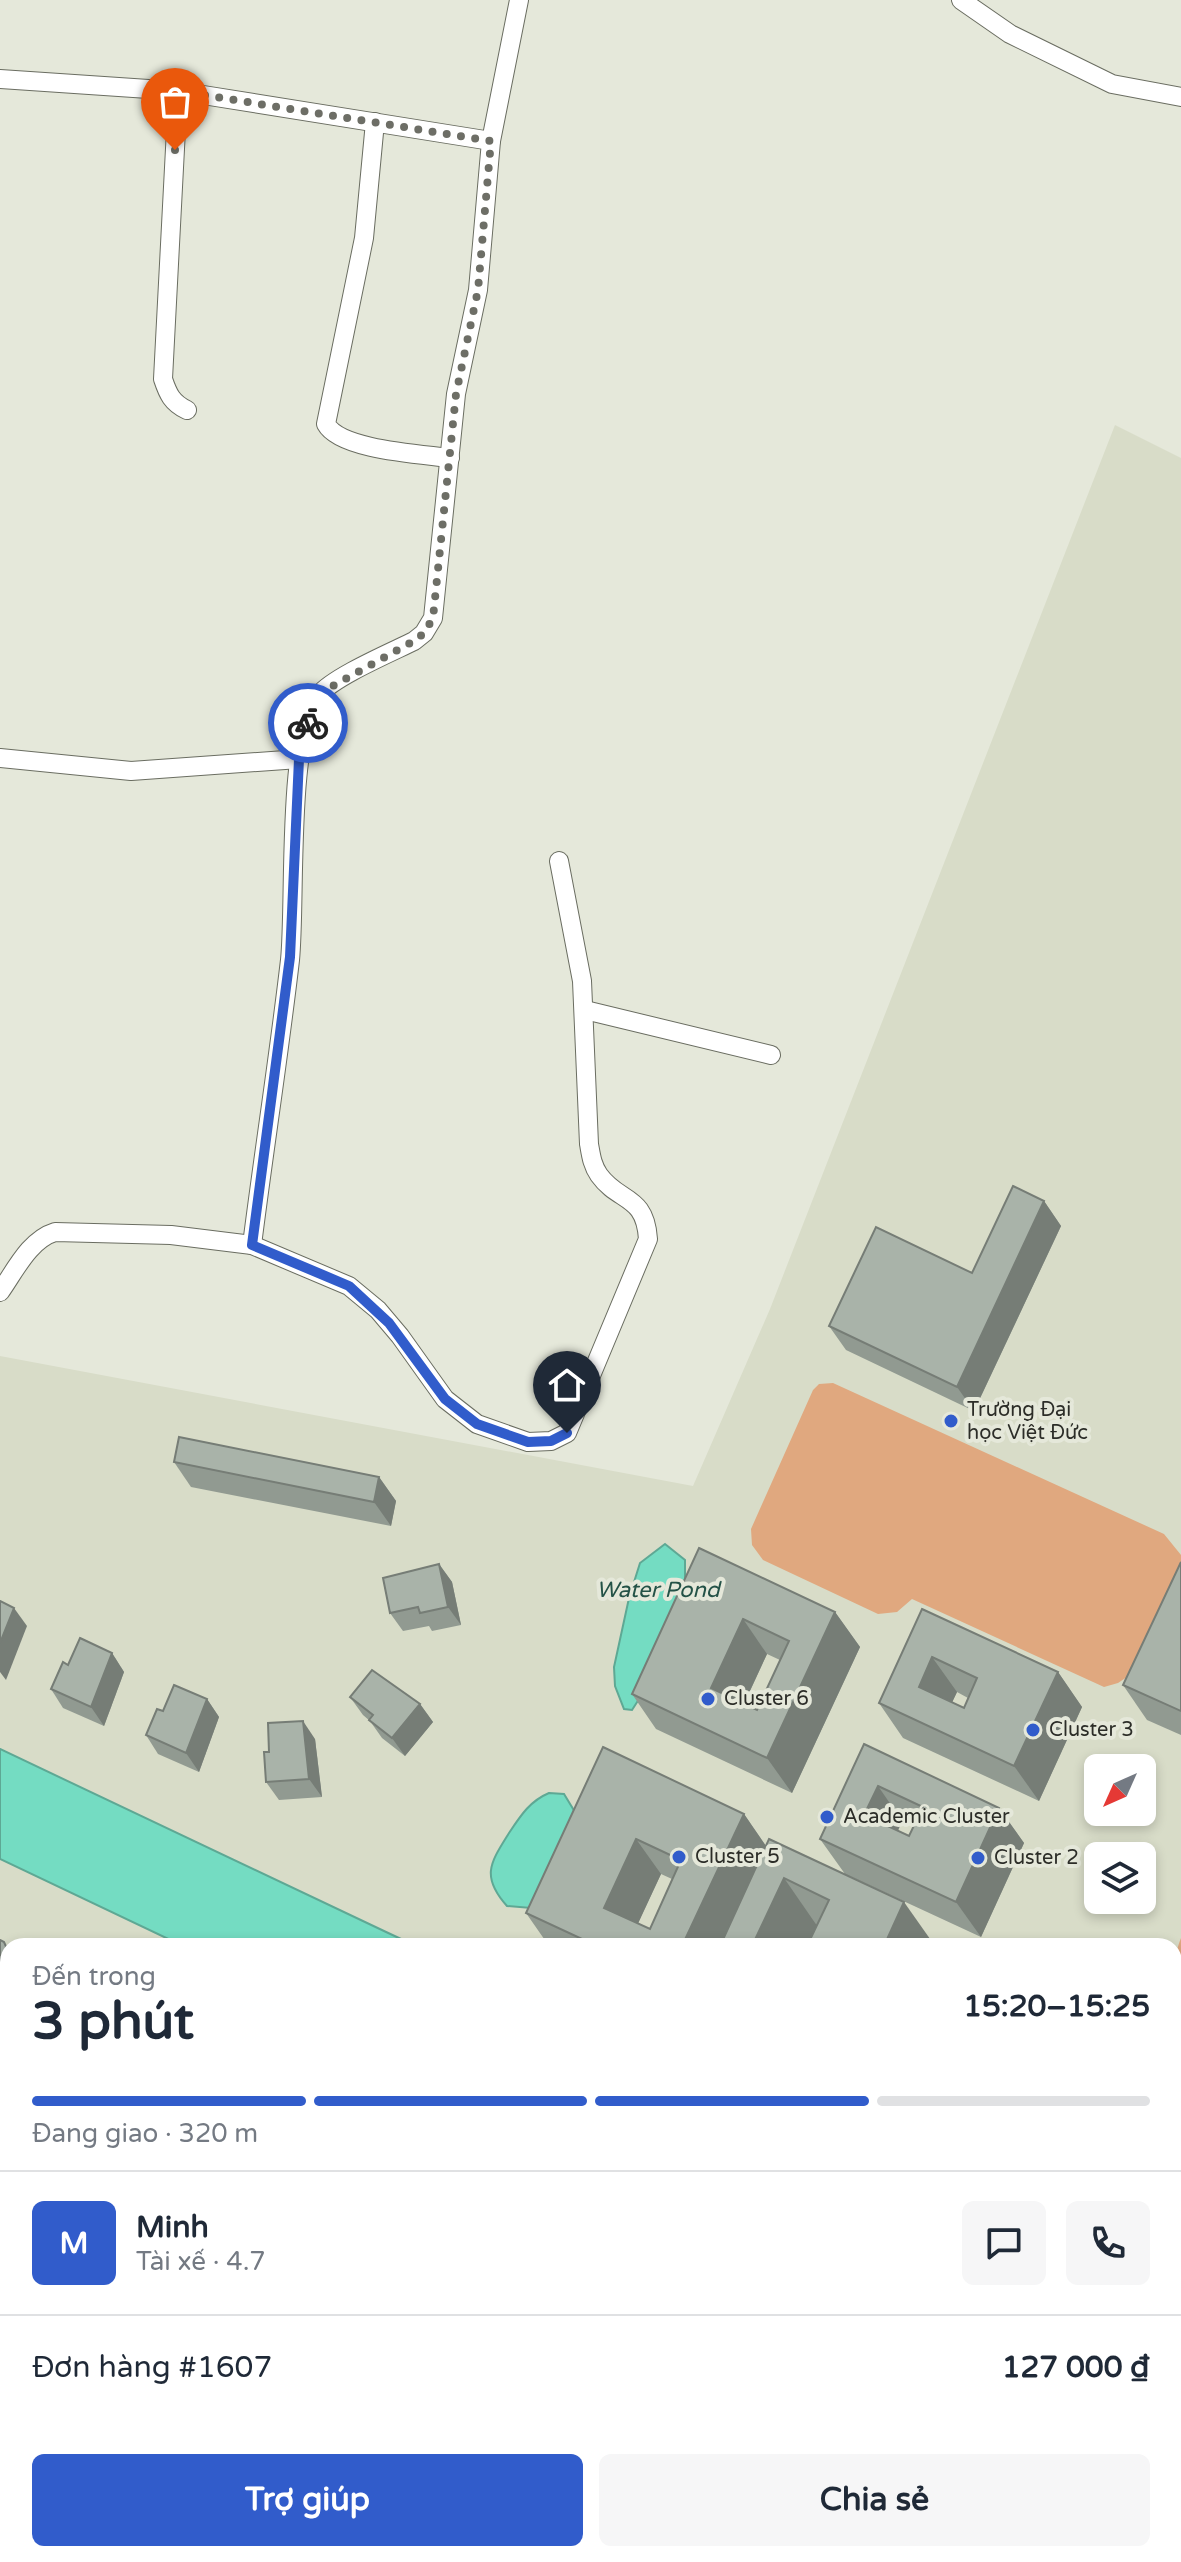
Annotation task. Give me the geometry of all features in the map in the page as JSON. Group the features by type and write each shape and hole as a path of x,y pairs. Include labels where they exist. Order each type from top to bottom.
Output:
{"street":[{"path":"252,1245 290,957 299,759 312,707 320,693 414,641 424,633 433,618 456,394 478,290 491,141 519,0"},
{"path":"961,0 1010,34 1112,84 1181,97"},
{"path":"0,79 178,91 491,141"},
{"path":"178,91 163,379 176,405 187,410"},
{"path":"375,122 364,238 326,424 330,432 341,439 450,458"},
{"path":"0,758 131,771 299,759"},
{"path":"0,1292 33,1245 42,1236 55,1232 171,1235 252,1245 349,1286 393,1327 445,1399 477,1424 528,1442 551,1441 567,1433 648,1239 647,1221 636,1205 600,1177 592,1162 582,981 559,861"},
{"path":"585,1010 771,1055"}],"shaded area":[{"name":"Trường Đại học Việt Đức","path":"1115,425 1181,458 1181,1938 399,1938 0,1749 0,1356 693,1486 770,1309"},
{"path":"833,1383 1164,1534 1181,1555 1181,1567 1130,1675 1104,1687 912,1599 897,1612 878,1614 763,1560 752,1545 751,1529 813,1390 819,1384"},
{"path":"0,1859 166,1938 0,1938"}],"water":[{"name":"Water Pond","path":"665,1544 685,1560 685,1591 648,1685 632,1710 624,1709 615,1686 614,1667 629,1598 640,1563"},
{"path":"0,1749 399,1938 166,1938 0,1859"},
{"path":"549,1793 564,1794 578,1817 531,1908 507,1906 493,1886 493,1861 531,1804"}],"building":[{"path":"1013,1186 1044,1201 957,1387 829,1326 876,1227 972,1273"},
{"path":"179,1437 379,1477 374,1502 174,1462"},
{"path":"699,1548 835,1612 767,1758 632,1694","holes":["743,1619 789,1641 757,1710 711,1688"]},
{"path":"1181,1562 1181,1711 1123,1685"},
{"path":"439,1564 448,1607 420,1613 418,1607 390,1613 383,1578"},
{"path":"0,1601 14,1608 0,1643"},
{"path":"922,1609 1058,1672 1014,1766 879,1703","holes":["932,1657 977,1678 964,1708 919,1687"]},
{"path":"80,1638 112,1653 91,1707 51,1689 63,1662 68,1665"},
{"path":"372,1670 420,1704 392,1738 369,1720 373,1715 350,1697"},
{"path":"174,1685 207,1699 186,1753 146,1735 157,1709 163,1711"},
{"path":"303,1721 309,1779 266,1782 264,1752 269,1752 268,1723"},
{"path":"864,1744 999,1808 956,1902 820,1839","holes":["878,1786 923,1807 909,1836 864,1815"]},
{"path":"603,1747 744,1814 686,1938 580,1938 526,1913","holes":["636,1839 681,1860 650,1929 604,1908"]},
{"path":"769,1839 904,1902 888,1938 811,1938 829,1900 784,1878 756,1938 724,1938"}],"way so far":[{"path":"175,150 178,91 491,141 478,290 456,394 433,618 424,633 414,641 320,693 308,723"}],"place":[{"name":"Trường Đại học Việt Đức","path":"951,1421"},
{"name":"Cluster 6","path":"708,1699"},
{"name":"Cluster 3","path":"1033,1730"},
{"name":"Academic Cluster","path":"827,1817"},
{"name":"Cluster 5","path":"679,1857"},
{"name":"Cluster 2","path":"978,1858"}],"route":[{"path":"308,723 299,759 290,957 252,1245 349,1286 378,1310 445,1399 477,1424 528,1442 551,1441 567,1433"}]}
